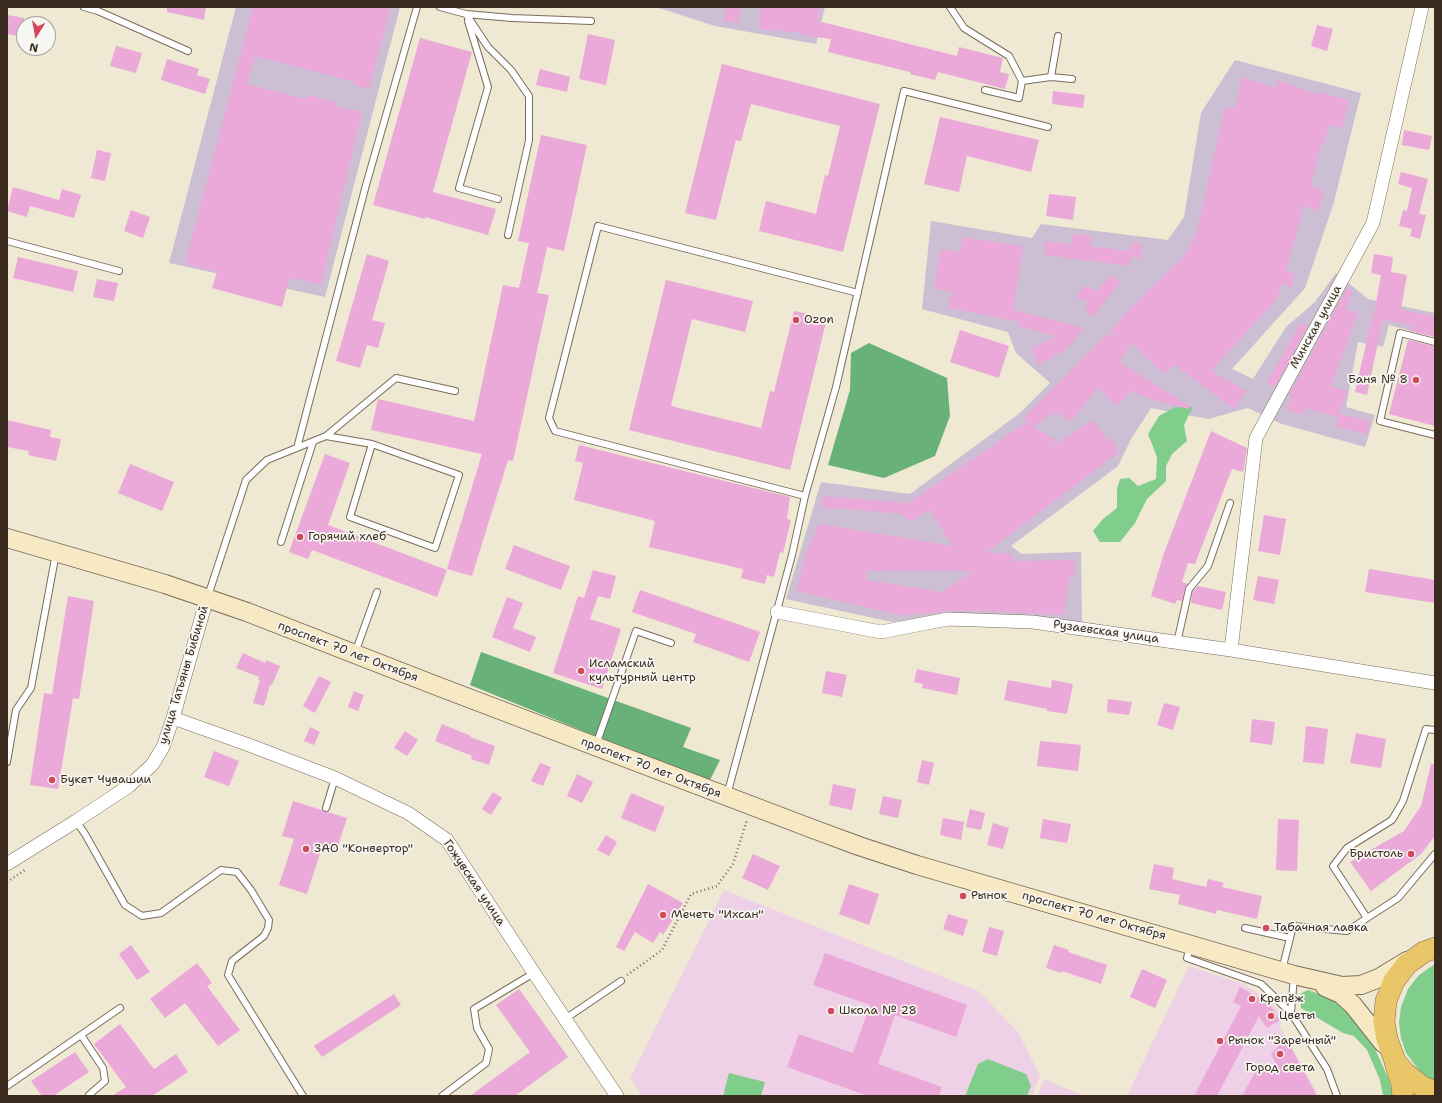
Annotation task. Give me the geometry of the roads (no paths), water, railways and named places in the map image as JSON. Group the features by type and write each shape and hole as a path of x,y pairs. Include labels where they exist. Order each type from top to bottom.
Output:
{"main road":[{"name":"проспект 70 лет Октября","path":"7,538 207,598 247,612 751,806 859,846 1293,974 1342,986 1361,985 1379,978 1428,950"},
{"path":"1403,1096 1402,1085 1384,1022 1386,1001 1394,981 1407,964 1428,950"},
{"name":"проспект 70 лет Октября","path":"1293,974 1341,994 1353,1005 1392,1054"},
{"path":"1392,1054 1406,1073 1423,1087 1435,1092"}],"street":[{"name":"Минская улица","path":"1230,650 1256,438 1373,223 1422,7"},
{"name":"улица Татьяны Бибиной","path":"7,864 129,786 152,765 163,747 173,718 207,598"},
{"name":"Рузаевская улица","path":"777,612 881,632 948,619 1034,622 1230,650 1435,684"},
{"name":"Гожувская улица","path":"173,718 335,778 408,814 447,840 617,1096"}],"lane":[{"path":"84,7 98,11 188,51"},
{"path":"297,448 366,185 417,7"},
{"path":"440,7 466,14 512,18 591,21"},
{"path":"950,7 964,28 1009,56 1022,81 1019,98 985,90"},
{"path":"466,14 488,87 460,188 498,199"},
{"path":"466,14 488,47 511,70 529,96 530,140 508,235"},
{"path":"1051,77 1058,36"},
{"path":"1022,81 1051,77 1072,79"},
{"path":"727,796 792,555 805,496 836,387 904,91 1048,127"},
{"path":"805,496 555,431 549,418 594,241 598,226 858,292"},
{"path":"7,241 119,271"},
{"path":"1435,342 1400,333 1380,422 1435,435"},
{"path":"207,598 246,480 267,460 326,436 396,378 455,391"},
{"path":"326,436 372,444 458,475 435,548 350,517 372,444"},
{"path":"281,542 313,442"},
{"path":"1177,642 1189,588 1208,566 1230,503"},
{"path":"7,762 16,710 31,688 56,552"},
{"path":"355,654 377,592"},
{"path":"595,746 636,630 671,642"},
{"path":"1367,918 1332,866 1347,848 1392,820 1404,801 1426,729 1435,730"},
{"path":"326,808 335,778"},
{"path":"76,821 85,834 125,905 142,916 161,913 221,870 237,872 242,878 269,920 268,928 264,936 232,961 228,975 303,1096"},
{"path":"1291,1013 1293,974 1290,938 1293,926 1347,931 1398,898 1435,854"},
{"path":"1245,928 1290,938"},
{"path":"1190,944 1187,958 1262,984 1291,1013 1327,1069 1337,1096"},
{"path":"442,1096 486,1063 489,1049 477,1028 474,1009 534,973"},
{"path":"565,1019 621,982"},
{"path":"7,1086 120,1008"},
{"path":"81,1035 103,1068 105,1081 89,1095"}],"place":[{"name":"Ozon","path":"796,320"},
{"name":"Баня № 8","path":"1416,380"},
{"name":"Горячий хлеб","path":"300,537"},
{"name":"Исламский культурный центр","path":"581,671"},
{"name":"Букет Чувашии","path":"52,780"},
{"name":"ЗАО \"Конвертор\"","path":"306,849"},
{"name":"Бристоль","path":"1411,854"},
{"name":"Рынок","path":"963,896"},
{"name":"Мечеть \"Ихсан\"","path":"663,915"},
{"name":"Табачная лавка","path":"1266,928"},
{"name":"Крепёж","path":"1252,999"},
{"name":"Школа № 28","path":"831,1011"},
{"name":"Цветы","path":"1271,1016"},
{"name":"Рынок \"Заречный\"","path":"1220,1041"},
{"name":"Город света","path":"1280,1054"}]}
